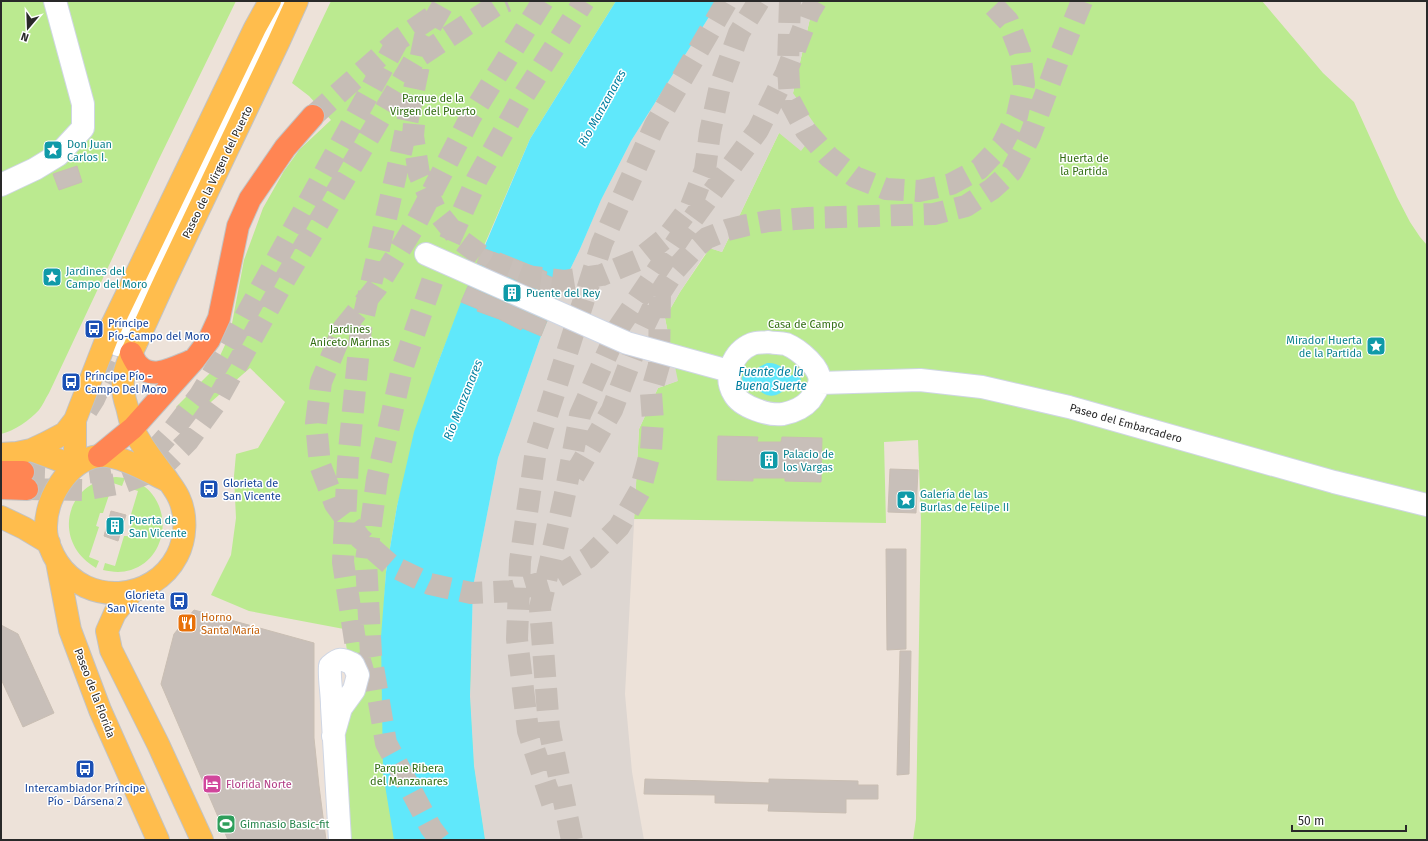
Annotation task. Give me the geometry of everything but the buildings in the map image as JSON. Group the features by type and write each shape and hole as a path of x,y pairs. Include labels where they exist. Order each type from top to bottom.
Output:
{"highway":[{"path":"99,456 133,428 194,360 209,340 218,318 238,226 250,198 285,148 313,116"},
{"path":"126,338 138,364 143,369 152,373 162,372 194,360"},
{"path":"1,472 25,481 1,488"}],"main road":[{"name":"Paseo de la Virgen del Puerto","path":"168,481 143,446 133,428 123,392 123,380 126,367 126,338 255,28 270,1"},
{"name":"Paseo de la Virgen del Puerto","path":"75,466 75,420 126,338 279,41 297,1"},
{"path":"1,454 17,454 31,450 65,433 75,420"},
{"path":"31,450 75,466"},
{"path":"1,517 24,528 53,553 68,576 82,585 98,592 115,594 132,592 150,584 161,576 177,556 183,538 184,524 180,498 168,481 120,460 99,456 75,466 66,475 58,487 50,505 46,529 53,553"},
{"name":"Paseo de la Florida","path":"53,553 70,630 100,710 158,840"},
{"path":"132,592 115,613 107,631 111,650 158,744 202,840"}],"street":[{"path":"1,185 58,155 83,128 83,104 55,1"},
{"name":"Paseo de la Virgen del Puerto","path":"126,338 284,1"},
{"path":"426,254 553,309 626,343 729,371"},
{"path":"768,342 786,344 801,353 812,363 818,374 820,383 813,396 806,404 783,414 766,413 748,406 734,396 729,382 729,371 735,358 753,343 768,342"},
{"name":"Paseo del Embarcadero","path":"820,383 920,380 982,387 1076,409 1334,482 1427,505"},
{"path":"333,736 340,840"}],"green space":[{"name":"Jardines del Campo del Moro","path":"1,1 236,1 158,161 49,393 40,408 31,418 22,425 1,434"},
{"path":"331,1 616,1 530,139 483,248 436,368 397,506 386,572 382,637 472,654 470,696 474,766 485,840 350,840 342,729 358,699 347,651 344,629 249,611 211,595 231,555 236,518 234,476 236,454 258,448 285,402 250,368 188,422 176,407 214,369 230,334 244,260 263,208 284,171 300,149 331,120 309,96 292,83"},
{"path":"814,1 1262,1 1323,73 1354,102 1397,197 1410,222 1427,245 1427,840 913,840 916,819 921,520 918,440 884,442 886,523 634,519 639,429 658,388 677,381 665,318 680,292 710,248 722,252 779,133 793,93"},
{"path":"116,477 125,478 122,486 113,483 103,513 100,513 96,526 99,527 89,557 99,561 96,568 82,557 73,543 69,529 70,514 75,501 85,489 99,481"},
{"path":"132,480 148,489 158,504 162,515 163,526 161,538 151,557 142,565 124,572 103,570 105,563 115,566 124,536 128,536 132,522 129,521 138,491 129,488"}],"shaded area":[{"path":"719,1 814,1 793,93 818,129 801,151 779,133 722,252 709,248 665,318 678,381 658,388 639,429 625,694 632,772 644,840 485,840 474,766 470,696 473,587 498,458 541,336 601,200 631,141"}],"water":[{"name":"Río Manzanares","path":"616,1 719,1 631,141 601,200 541,336 498,458 473,587 470,696 474,766 485,840 394,840 383,773 381,637 386,572 397,506 414,432 461,302 530,139"},
{"name":"Fuente de la Buena Suerte","path":"767,363 774,363 780,366 786,370 790,376 794,374 798,375 801,379 800,383 796,386 790,383 780,393 771,396 766,395 752,383 746,385 743,382 742,378 744,374 749,373 752,376 759,367"}],"tunnel":[{"path":"364,674 356,647 343,562 348,461 361,328 402,148 425,36 445,1"},
{"path":"27,489 82,490 122,483 148,473 168,461 188,441 215,404 285,279 415,59 495,6 507,1"},
{"path":"543,1 470,118 415,225 377,287 343,329 321,382 316,423 320,465 335,504 360,538 392,566 430,584 471,593 513,591 553,579 589,557 619,527 640,491 651,450 653,421 651,393 659,365 660,293"},
{"path":"440,840 431,828 386,743 371,655 366,561 377,479 402,369 434,276 477,179 524,95 584,1"},
{"path":"552,803 528,731 517,639 520,561 536,450 602,243 655,125 727,1"},
{"path":"414,124 413,136 419,174 435,209 459,239 490,262 526,276 564,281 602,275 638,260 668,236 691,206 705,170 710,132 720,86 739,33 759,1"},
{"path":"790,1 788,66 790,101 806,131 829,157 855,177 886,189 919,191 951,184 979,169 1002,145 1017,116 1024,84 1020,52 1008,21 989,1"},
{"path":"572,840 549,728 540,608 566,489 580,415 619,327 686,228 758,130 786,73 809,13 816,1"},
{"path":"574,476 612,410 643,328 660,293 675,270 692,251 707,238 727,230 769,221 808,218 934,214 966,206 992,189 1012,171 1030,136 1082,1"},
{"path":"313,116 398,40 436,14"},
{"path":"23,472 79,474 119,468 155,450 173,430 200,395 224,355 398,40"},
{"path":"87,410 94,399 126,330"}],"place":[{"name":"Don Juan Carlos I.","path":"53,150"},
{"name":"Jardines del Campo del Moro","path":"52,277"},
{"name":"Puente del Rey","path":"512,293"},
{"name":"Príncipe Pío-Campo del Moro","path":"94,329"},
{"name":"Mirador Huerta de la Partida","path":"1376,346"},
{"name":"Príncipe Pío - Campo Del Moro","path":"71,382"},
{"name":"Palacio de los Vargas","path":"769,460"},
{"name":"Glorieta de San Vicente","path":"209,489"},
{"name":"Galería de las Burlas de Felipe II","path":"906,500"},
{"name":"Puerta de San Vicente","path":"115,526"},
{"name":"Glorieta San Vicente","path":"179,601"},
{"name":"Horno Santa María","path":"187,623"},
{"name":"Intercambiador Príncipe Pío - Dársena 2","path":"85,769"},
{"name":"Florida Norte","path":"212,784"},
{"name":"Gimnasio Basic-fit","path":"226,824"}],"park label":[{"name":"Parque de la Virgen del Puerto","path":"433,104"},
{"name":"Huerta de la Partida","path":"1084,164"},
{"name":"Casa de Campo","path":"806,324"},
{"name":"Jardines Aniceto Marinas","path":"350,335"},
{"name":"Parque Ribera del Manzanares","path":"409,774"}]}
